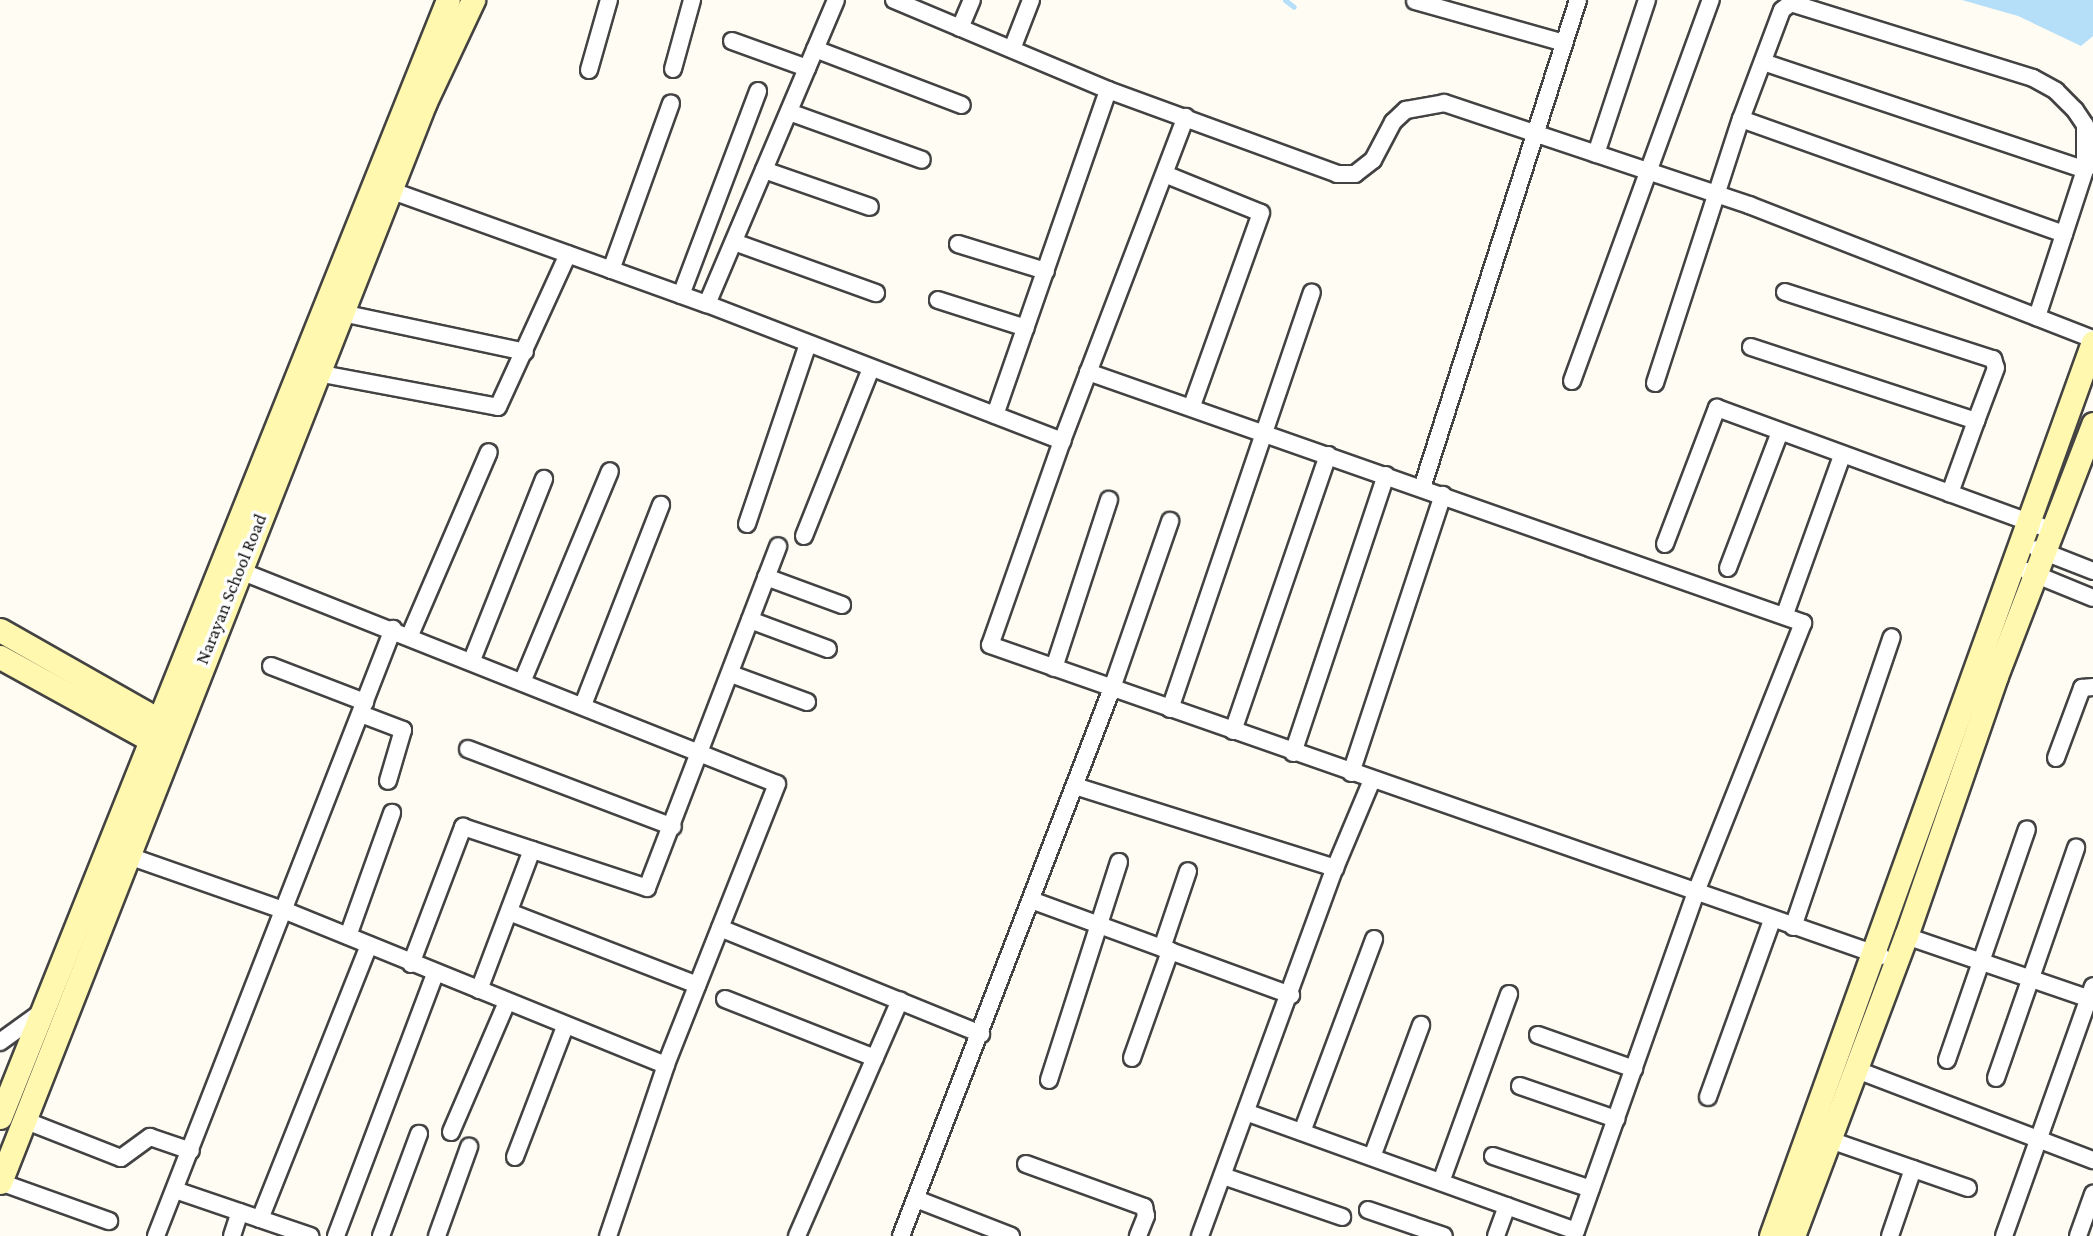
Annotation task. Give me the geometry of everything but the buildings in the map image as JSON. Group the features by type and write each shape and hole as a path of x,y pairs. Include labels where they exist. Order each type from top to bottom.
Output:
{"street":[{"path":"0,1117 163,735 382,187 448,0"},
{"name":"Narayan School Road","path":"230,567 342,313 382,187 473,0"},
{"path":"589,70 609,0"},
{"path":"673,69 692,0"},
{"path":"707,304 836,0"},
{"path":"894,0 922,5 960,28 1108,90 1347,175 1373,160 1399,115 1425,103 1444,103 1715,194 2093,340 2010,565 1886,958 1857,1070 1793,1236"},
{"path":"960,28 972,0"},
{"path":"1012,49 1031,0"},
{"path":"1422,488 1578,0"},
{"path":"1595,154 1647,0"},
{"path":"1573,381 1711,0"},
{"path":"1415,1 1564,43"},
{"path":"1655,383 1741,118 1782,10 1791,3 2033,78 2056,91 2085,125 2085,170 2037,317"},
{"path":"732,41 807,68"},
{"path":"815,49 962,105"},
{"path":"1763,62 2085,170"},
{"path":"995,415 1108,90"},
{"path":"681,295 758,92"},
{"path":"611,270 671,103"},
{"path":"789,112 922,160"},
{"path":"1186,117 1167,175 1088,372 989,642 1054,668 1695,895 1886,958"},
{"path":"1741,118 2064,234"},
{"path":"764,170 870,207"},
{"path":"1167,175 1261,213 1192,406"},
{"path":"382,187 707,304 870,371 1062,441"},
{"path":"734,242 876,293"},
{"path":"958,244 1046,271"},
{"path":"317,373 493,408 501,404 568,254"},
{"path":"1785,292 1993,359 1996,368 1950,493"},
{"path":"1170,709 1261,431 1312,293"},
{"path":"939,300 1026,328"},
{"path":"342,313 524,352"},
{"path":"747,524 808,344"},
{"path":"1751,347 1976,421"},
{"path":"804,536 870,371"},
{"path":"1088,372 1785,614 1800,620 1802,626 1695,895 1576,1231 1562,1231 1507,1206 1248,1113"},
{"path":"1665,544 1717,408 1842,456 1950,493 2022,531 2049,541 2093,570"},
{"path":"1771,1236 1886,958 1906,936 1959,776 2093,424"},
{"path":"1728,568 1780,432"},
{"path":"410,635 489,452"},
{"path":"1233,731 1328,455"},
{"path":"1785,614 1842,456"},
{"path":"523,680 610,471"},
{"path":"1293,753 1386,475"},
{"path":"472,660 544,479"},
{"path":"1351,773 1443,495"},
{"path":"1054,668 1109,500"},
{"path":"583,705 661,505"},
{"path":"901,1236 1112,688 1170,521"},
{"path":"2022,531 2049,541"},
{"path":"411,964 463,827 647,888 702,755 778,546"},
{"path":"2010,565 2093,598"},
{"path":"230,567 410,635 777,783 666,1065 608,1236"},
{"path":"766,577 842,605"},
{"path":"750,620 828,649"},
{"path":"156,1236 286,911 393,629"},
{"path":"0,630 163,735"},
{"path":"1794,928 1892,637"},
{"path":"0,657 163,735"},
{"path":"271,666 363,708 403,730 388,781"},
{"path":"731,674 807,702"},
{"path":"2056,758 2082,688 2093,687"},
{"path":"109,1222 0,1182 126,855 163,735"},
{"path":"468,749 673,827"},
{"path":"1200,1236 1292,995 1335,868 1372,780"},
{"path":"1075,786 1335,868"},
{"path":"348,936 392,813"},
{"path":"1947,1060 2028,829"},
{"path":"1996,1078 2076,848"},
{"path":"479,990 532,850"},
{"path":"126,855 286,911 479,990 506,1004 666,1065"},
{"path":"1049,1080 1119,862"},
{"path":"1132,1058 1188,871"},
{"path":"1031,901 1292,995"},
{"path":"509,912 697,985"},
{"path":"1708,1097 1772,920"},
{"path":"720,928 981,1034"},
{"path":"1906,936 2092,994 2038,1136 2004,1236"},
{"path":"1302,1132 1374,939"},
{"path":"260,1219 369,945"},
{"path":"335,1236 435,974"},
{"path":"1441,1182 1509,994"},
{"path":"725,999 875,1058"},
{"path":"797,1236 900,1000"},
{"path":"451,1132 506,1004"},
{"path":"0,1042 45,1009"},
{"path":"1372,1157 1421,1025"},
{"path":"515,1157 565,1027"},
{"path":"1538,1035 1634,1069"},
{"path":"1857,1070 2038,1136 2093,1160"},
{"path":"1520,1086 1616,1119"},
{"path":"24,1120 121,1158 150,1137 191,1151"},
{"path":"381,1236 419,1134"},
{"path":"1830,1140 1968,1188"},
{"path":"437,1236 469,1147"},
{"path":"1493,1156 1591,1189"},
{"path":"1026,1164 1144,1207 1146,1216 1138,1236"},
{"path":"1890,1236 1913,1169"},
{"path":"1223,1176 1342,1217"},
{"path":"175,1190 307,1236"},
{"path":"2078,1236 2093,1194"},
{"path":"916,1199 979,1230 1011,1236"},
{"path":"1496,1236 1507,1206"},
{"path":"1368,1210 1444,1236"},
{"path":"232,1236 240,1212"}],"water":[{"path":"1962,0 2093,0 2093,36 2081,46 2018,16"}],"waterway":[{"path":"1285,0 1294,7"}]}
